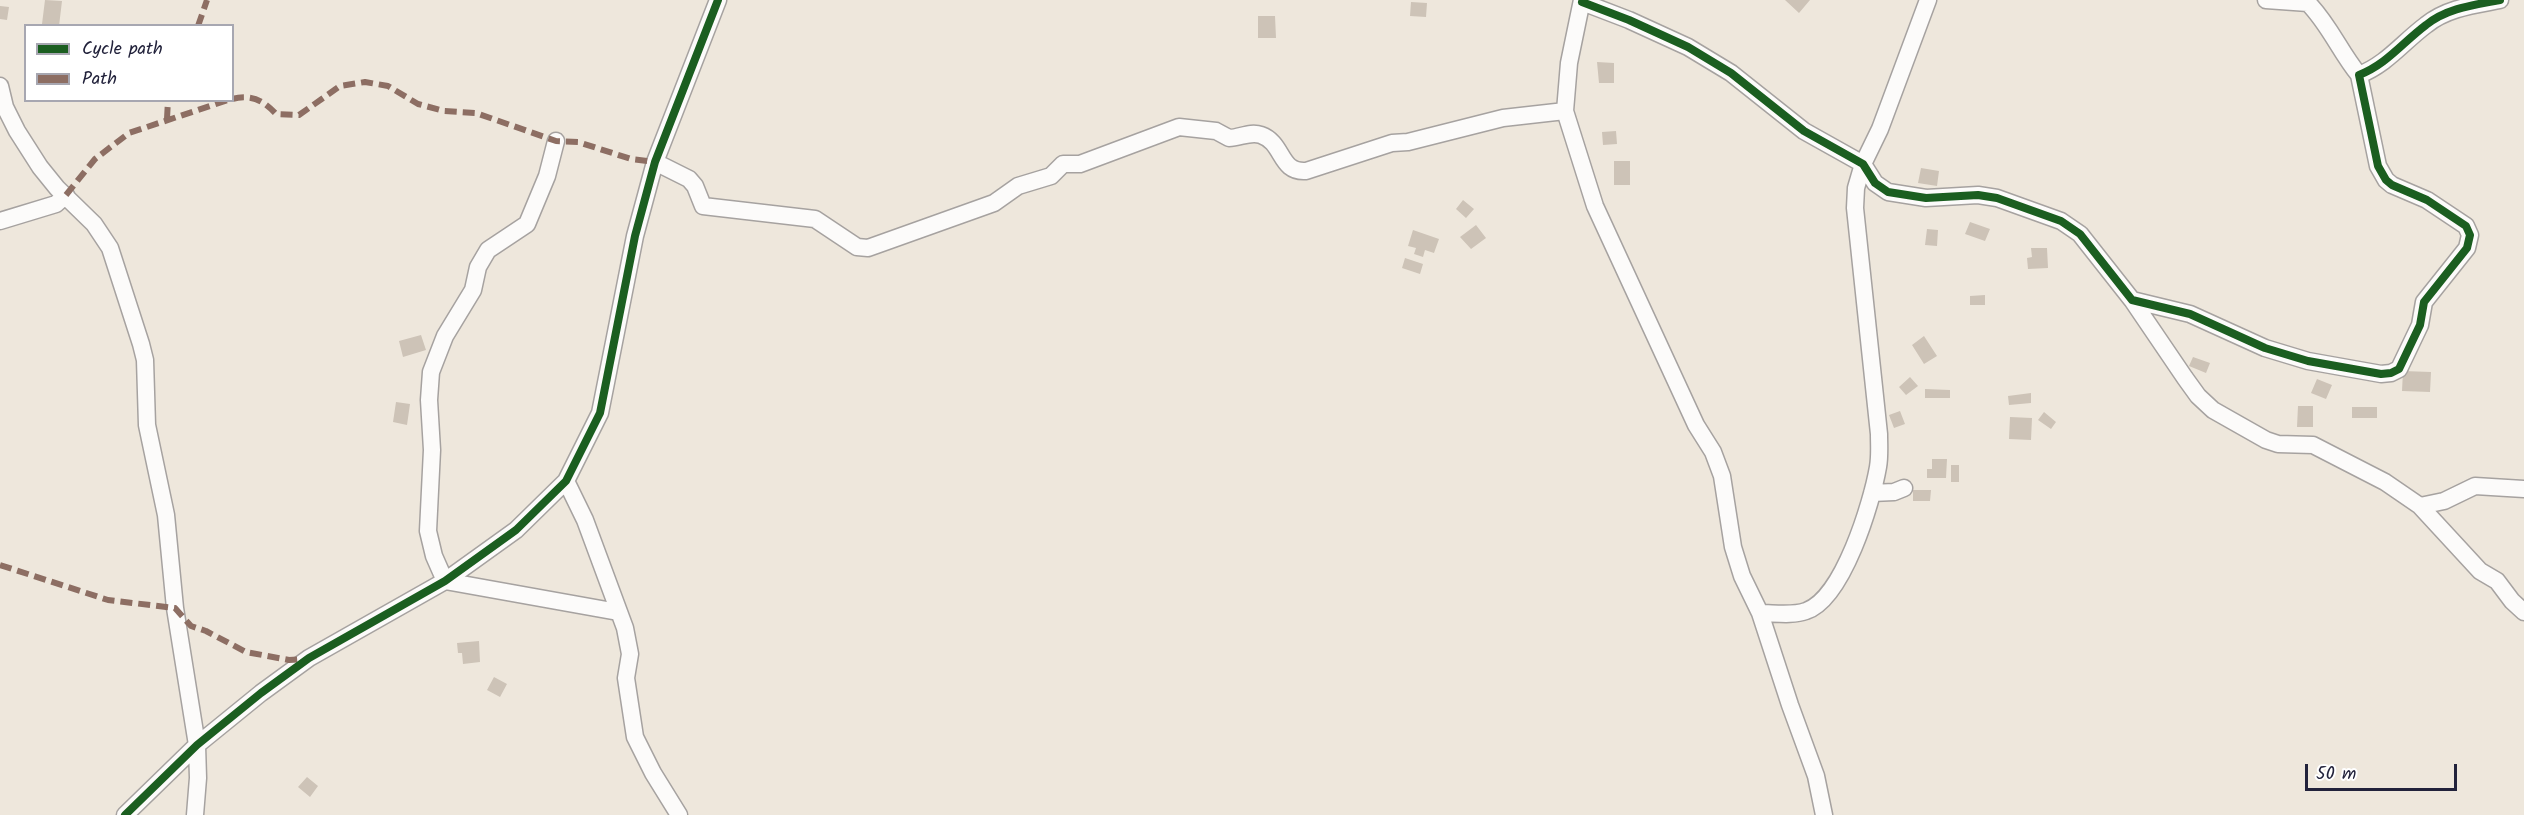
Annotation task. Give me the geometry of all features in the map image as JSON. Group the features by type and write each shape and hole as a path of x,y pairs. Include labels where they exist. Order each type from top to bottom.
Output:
{"street":[{"path":"125,815 197,746 261,693 309,658 445,581 516,530 566,481 600,413 635,236 656,162 718,0"},
{"path":"1760,613 1807,611 1819,604 1837,582 1851,555 1872,493 1878,465 1879,434 1855,208 1856,188 1863,164 1880,129 1928,0"},
{"path":"2132,300 2190,314 2265,348 2308,361 2381,374 2391,373 2399,369 2420,325 2424,302 2467,248 2470,235 2466,226 2427,200 2386,180 2378,166 2359,75 2308,3 2266,0"},
{"path":"2359,75 2375,69 2398,52 2426,25 2449,11 2500,0"},
{"path":"1824,815 1816,776 1760,613 1742,576 1733,548 1722,476 1713,453 1696,425 1595,206 1565,111 1569,63 1582,1 1688,48 1731,73 1804,131 1863,164 1875,183 1888,192 1926,198 1978,195 1997,198 2061,221 2080,234 2132,300 2198,396 2213,410 2266,440 2278,444 2313,445 2385,482 2420,506 2480,571 2497,581 2512,601 2524,612"},
{"path":"0,86 5,107 17,131 40,166 57,188 94,224 110,249 145,360 147,425 166,515 175,608 197,746 195,815"},
{"path":"656,162 689,179 695,186 703,206 815,219 857,247 868,248 994,203 1018,186 1051,176 1063,164 1080,164 1179,127 1216,131 1229,138 1248,134 1268,138 1281,152 1289,167 1296,172 1306,171 1392,143 1408,142 1503,118 1565,111"},
{"path":"445,581 434,556 428,531 432,450 429,400 431,372 445,336 472,290 478,267 488,250 527,224 547,176 556,141"},
{"path":"0,221 56,204 66,195"},
{"path":"566,481 598,553 625,628 629,647 626,678 635,737 653,773 679,815"},
{"path":"2420,506 2444,501 2475,486 2524,489"},
{"path":"1872,493 1894,492 1904,488"},
{"path":"445,581 618,612"}],"building":[{"path":"45,0 62,1 59,24 42,24"},
{"path":"1785,0 1810,0 1799,13"},
{"path":"1411,2 1427,3 1426,17 1410,16"},
{"path":"0,6 9,7 7,20 0,19"},
{"path":"1258,16 1275,16 1276,38 1258,38"},
{"path":"1597,62 1614,63 1614,83 1599,83"},
{"path":"1616,131 1617,144 1603,145 1602,132"},
{"path":"1614,161 1630,161 1630,185 1614,185"},
{"path":"1921,168 1939,171 1937,186 1918,183"},
{"path":"1463,200 1474,209 1466,218 1456,209"},
{"path":"1970,222 1990,229 1985,241 1965,234"},
{"path":"1476,225 1486,238 1471,249 1460,237"},
{"path":"1927,229 1938,230 1937,246 1925,245"},
{"path":"1413,230 1439,239 1434,253 1425,250 1423,257 1414,254 1416,248 1408,246"},
{"path":"2031,248 2047,248 2048,268 2028,269 2027,258 2032,257"},
{"path":"1405,258 1423,264 1420,274 1402,268"},
{"path":"1985,295 1985,305 1970,305 1970,296"},
{"path":"421,335 426,350 403,357 399,341"},
{"path":"1924,336 1937,356 1924,364 1912,345"},
{"path":"2193,357 2210,363 2206,373 2189,366"},
{"path":"2403,371 2431,372 2430,392 2402,391"},
{"path":"1910,377 1918,386 1906,395 1899,387"},
{"path":"2317,379 2332,385 2326,399 2311,393"},
{"path":"1925,389 1950,390 1950,398 1925,398"},
{"path":"2031,393 2031,403 2009,405 2008,396"},
{"path":"396,402 410,404 407,425 393,422"},
{"path":"2298,406 2313,406 2313,427 2297,427"},
{"path":"2352,407 2377,407 2377,418 2352,418"},
{"path":"1900,411 1905,424 1894,428 1889,415"},
{"path":"2044,412 2056,422 2051,429 2038,420"},
{"path":"2010,417 2032,418 2031,440 2009,439"},
{"path":"1932,459 1947,459 1946,478 1927,478 1927,469 1932,469"},
{"path":"1951,465 1959,465 1959,482 1951,482"},
{"path":"1913,490 1931,490 1930,501 1913,501"},
{"path":"479,641 480,662 463,664 462,653 458,653 457,643"},
{"path":"494,677 507,684 500,697 487,690"},
{"path":"307,777 318,786 310,797 298,787"}],"marked path":[{"path":"199,24 207,0"},
{"path":"234,99 245,97 256,99 276,114 299,115 340,86 365,82 388,86 418,104 444,111 476,113 556,141 578,142 631,159 655,162"},
{"path":"167,119 168,102"},
{"path":"66,195 95,159 129,133 222,102"},
{"path":"0,565 108,600 175,608 191,626 206,631 246,652 289,660 303,659"}],"cycle path":[{"path":"125,815 197,745 261,693 309,658 445,581 516,530 566,481 600,413 635,236 655,162 718,0"},
{"path":"1582,2 1688,47 1731,73 1804,131 1863,164 1875,183 1888,192 1926,198 1978,195 1997,198 2061,221 2080,234 2132,300 2190,314 2265,348 2308,361 2381,374 2399,369 2420,325 2424,302 2467,248 2470,235 2466,226 2427,200 2392,185 2386,180 2378,166 2359,75 2378,65 2434,19 2461,8 2500,0"}]}
